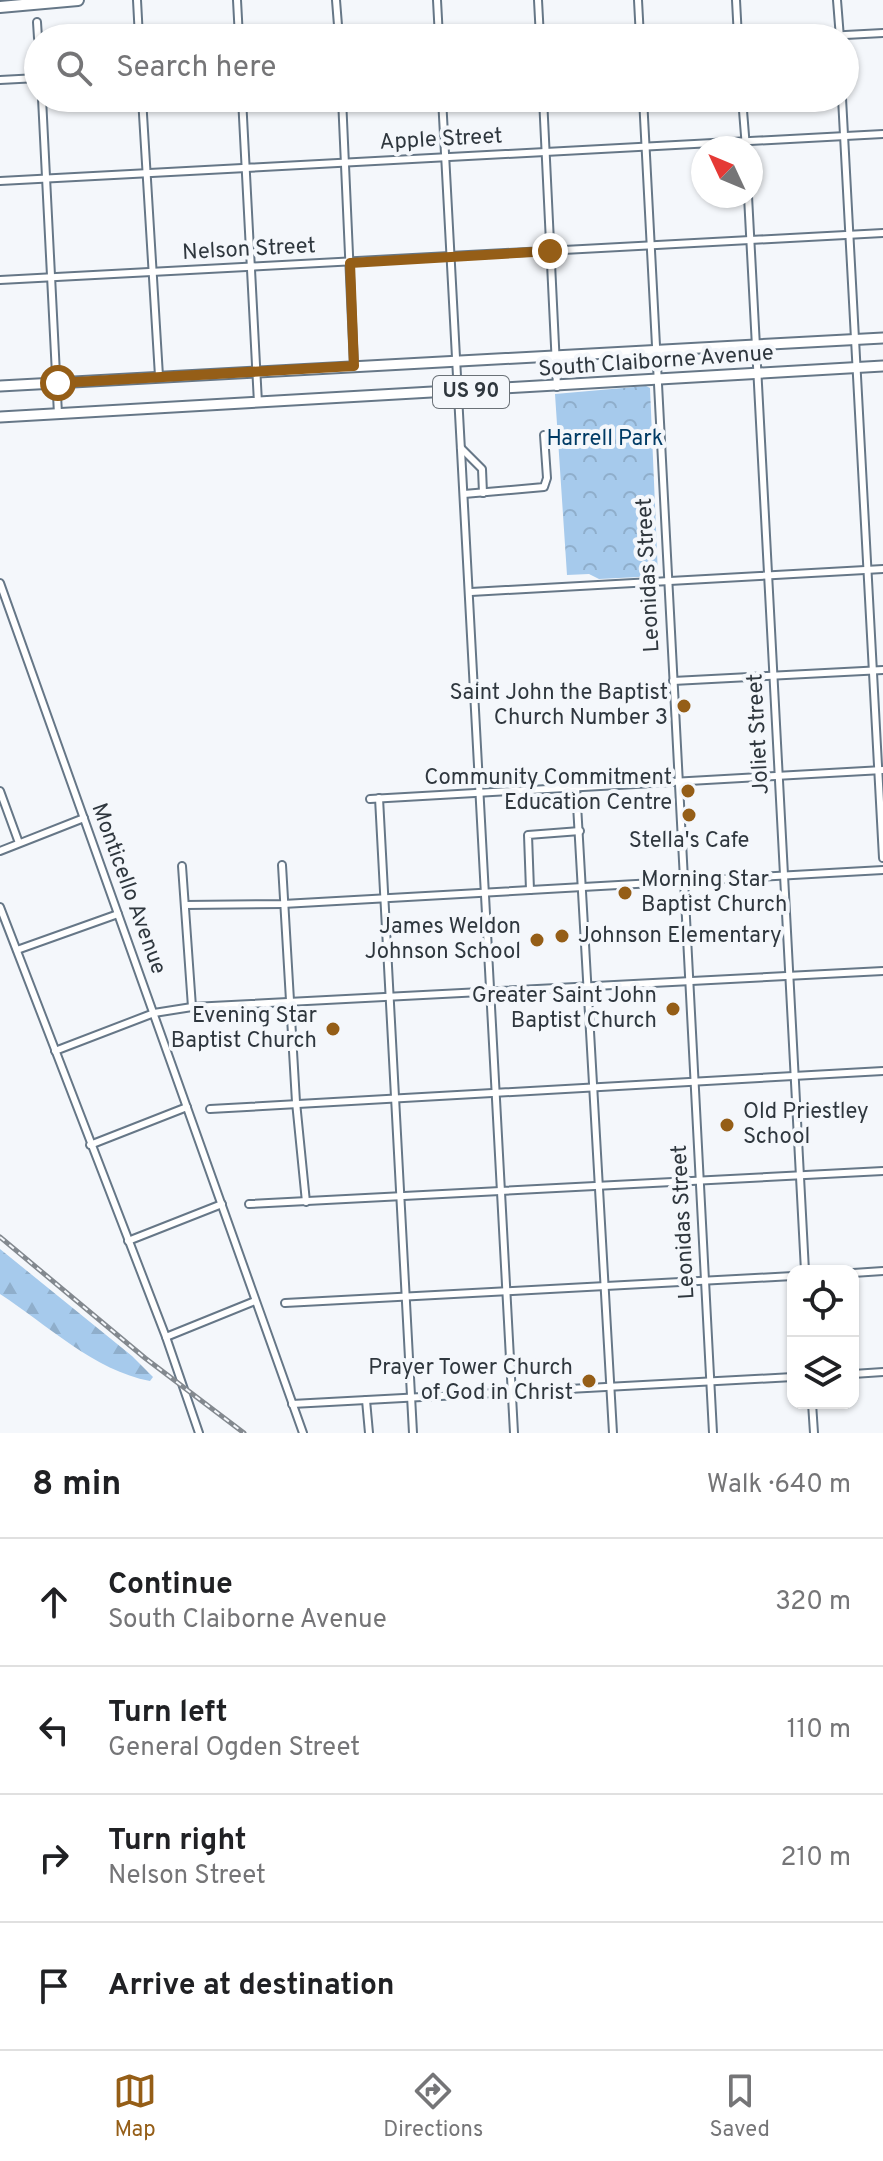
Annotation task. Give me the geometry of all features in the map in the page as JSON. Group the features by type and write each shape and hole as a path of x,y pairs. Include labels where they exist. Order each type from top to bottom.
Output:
{"highway":[{"path":"0,7 78,0"}],"main road":[{"name":"South Claiborne Avenue","path":"1,386 883,338"},
{"name":"South Claiborne Avenue","path":"0,417 883,366"}],"street":[{"path":"137,0 138,24"},
{"path":"237,0 238,24"},
{"path":"336,0 338,24"},
{"path":"437,0 438,24"},
{"path":"538,0 539,24"},
{"path":"638,0 639,24"},
{"path":"736,0 737,24"},
{"path":"837,0 839,24"},
{"path":"859,35 883,33"},
{"path":"0,80 24,79"},
{"path":"43,112 58,414"},
{"path":"143,112 159,376"},
{"path":"243,112 258,403"},
{"path":"343,112 354,366"},
{"path":"443,112 514,1433"},
{"path":"544,112 557,387"},
{"name":"Leonidas Street","path":"644,112 713,1433"},
{"path":"743,112 745,136"},
{"path":"843,112 881,770 883,858"},
{"name":"Apple Street","path":"763,143 883,134"},
{"name":"Apple Street","path":"0,181 691,147"},
{"name":"Joliet Street","path":"749,208 805,1265"},
{"name":"Nelson Street","path":"0,280 883,233"},
{"path":"464,494 544,487 547,478 544,435"},
{"path":"461,448 482,469 483,493"},
{"path":"471,592 883,569"},
{"name":"Monticello Avenue","path":"0,583 303,1433"},
{"path":"673,681 883,670"},
{"path":"370,799 881,770"},
{"path":"576,787 613,1433"},
{"path":"0,791 19,843"},
{"path":"379,798 413,1433"},
{"path":"0,851 84,818"},
{"path":"530,890 528,835 580,831"},
{"path":"282,865 296,1102 306,1202"},
{"path":"182,866 192,1007"},
{"path":"185,905 283,904 883,870"},
{"path":"0,907 166,1337 199,1433"},
{"path":"17,950 118,914"},
{"path":"55,1051 154,1013 192,1007 883,971"},
{"path":"210,1109 883,1071"},
{"path":"90,1145 187,1107"},
{"path":"249,1204 883,1171"},
{"path":"128,1241 222,1204"},
{"path":"859,1273 883,1271"},
{"path":"285,1303 787,1276"},
{"path":"166,1337 255,1301"},
{"path":"859,1374 883,1372"},
{"path":"292,1404 787,1377"},
{"path":"366,1400 369,1433"},
{"path":"812,1409 814,1433"}],"green space":[{"name":"Harrell Park","path":"650,388 658,576 599,579 589,574 567,575 555,394"},
{"path":"0,1249 132,1356 153,1377 150,1381 130,1376 90,1357 0,1294"}],"railway":[{"path":"0,1237 145,1358 244,1433"}],"place":[{"name":"Saint John the Baptist Church Number 3","path":"684,706"},
{"name":"Community Commitment Education Centre","path":"688,791"},
{"name":"Stella's Cafe","path":"689,815"},
{"name":"Morning Star Baptist Church","path":"625,893"},
{"name":"Johnson Elementary","path":"562,936"},
{"name":"James Weldon Johnson School","path":"537,940"},
{"name":"Greater Saint John Baptist Church","path":"673,1009"},
{"name":"Evening Star Baptist Church","path":"333,1029"},
{"name":"Old Priestley School","path":"727,1125"},
{"name":"Prayer Tower Church of God in Christ","path":"589,1381"}],"route":[{"path":"58,383 354,366 350,263 550,251"}]}
